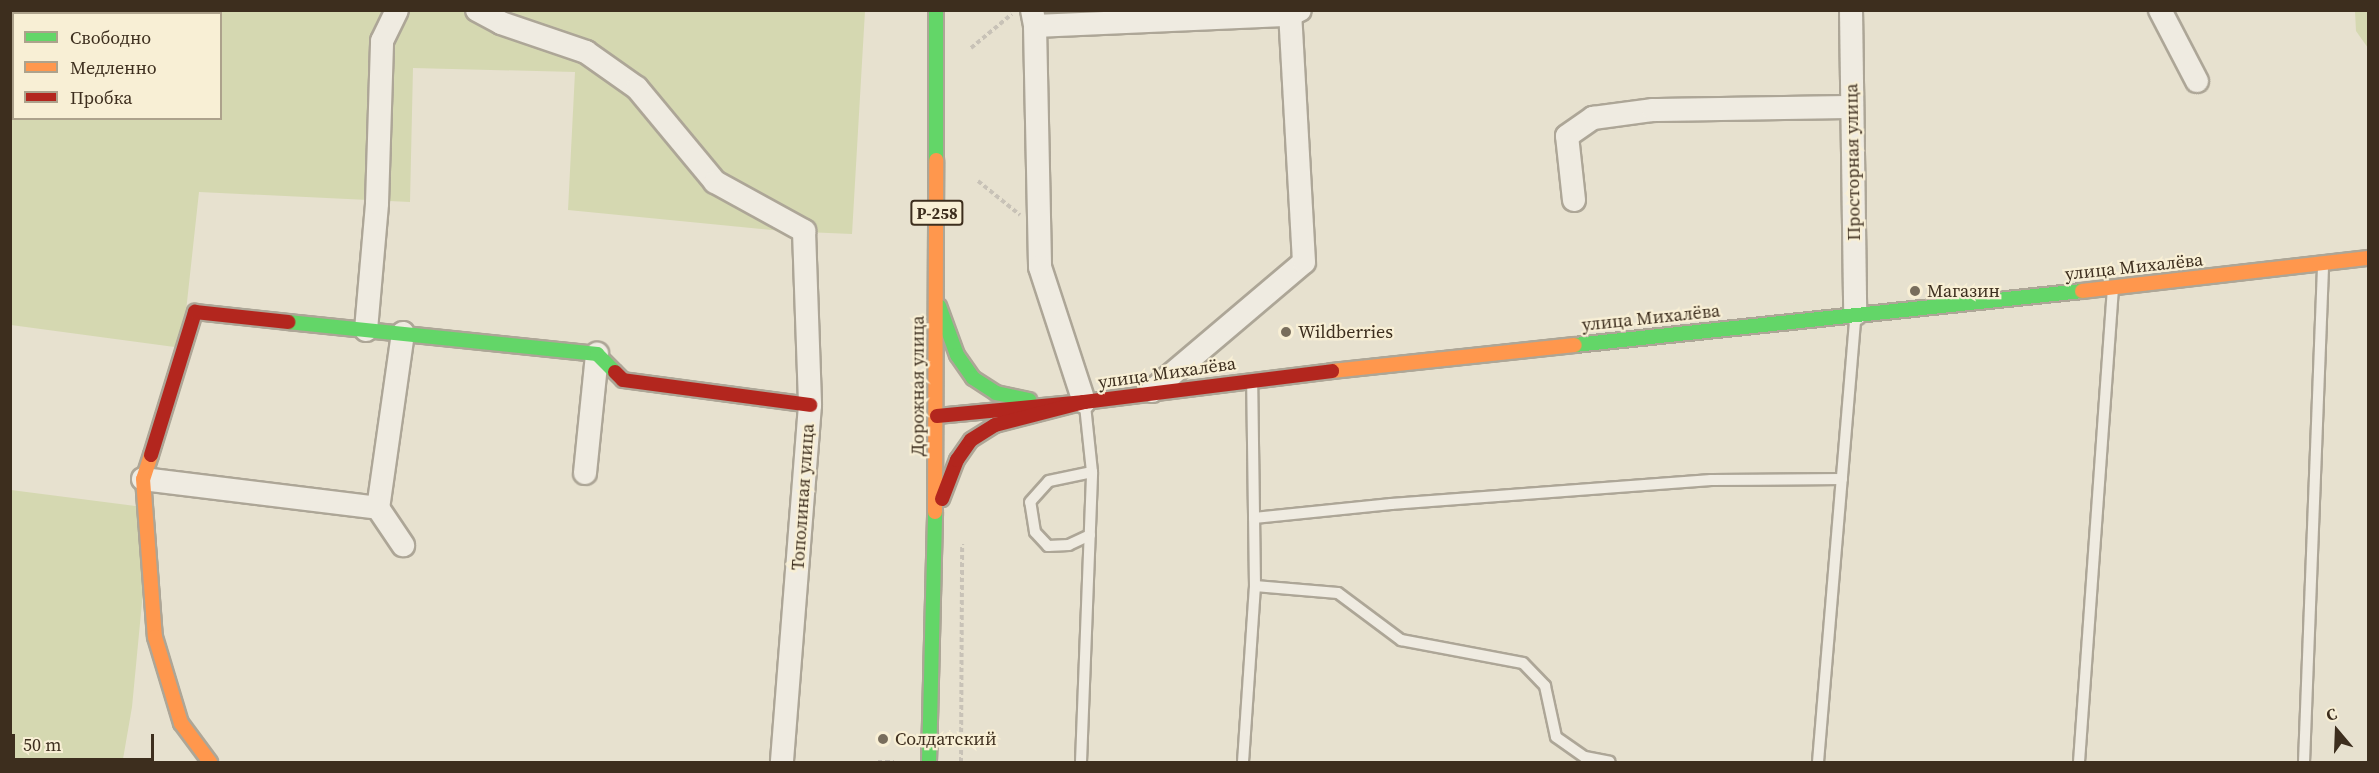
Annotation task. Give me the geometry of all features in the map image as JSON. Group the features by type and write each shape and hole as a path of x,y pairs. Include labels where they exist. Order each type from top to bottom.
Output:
{"main road":[{"name":"Дорожная улица","path":"929,762 937,416 936,10"},
{"name":"улица Михалёва","path":"937,416 1084,402 1252,379 2323,265 2368,258"},
{"path":"937,298 957,355 973,378 996,393 1023,399 1084,402"},
{"path":"210,762 181,723 155,637 143,478 195,312 597,354 623,380 810,405"},
{"path":"935,527 945,487 957,460 971,440 994,425 1084,402"}],"street":[{"path":"366,330 377,203 382,41 397,10"},
{"name":"Тополиная улица","path":"477,10 501,23 586,52 637,88 716,182 804,231 810,405 782,762"},
{"name":"Просторная улица","path":"1851,10 1855,314"},
{"path":"2160,10 2197,81"},
{"path":"1084,402 1040,267 1033,18 1294,12 1304,262 1152,391"},
{"path":"1574,200 1567,136 1593,118 1653,110 1852,107"},
{"path":"403,333 378,508 404,545"},
{"path":"585,473 597,354"},
{"path":"143,478 378,508"}],"lane":[{"path":"2304,762 2323,265"},
{"path":"2079,762 2113,287"},
{"path":"1818,762 1855,314"},
{"path":"1243,762 1255,586 1252,379"},
{"path":"1081,762 1092,472 1084,402"},
{"path":"1090,535 1069,545 1048,546 1035,532 1030,502 1049,482 1092,472"},
{"path":"1254,518 1391,504 1711,480 1842,478"},
{"path":"1255,586 1338,593 1401,640 1523,663 1545,686 1556,737 1585,757 1610,762"}],"path":[{"path":"971,48 1016,10"},
{"path":"978,181 1038,230"},
{"path":"962,542 962,762"},
{"path":"878,762 894,762"}],"green space":[{"path":"11,11 865,11 852,234 782,231 568,210 575,72 413,68 410,202 199,192 182,348 11,325"},
{"path":"2355,11 2368,11 2368,48 2356,31"},
{"path":"11,490 151,508 132,707 123,759 152,762 11,762"}],"traffic: fast":[{"path":"936,10 936,160"},
{"path":"1575,345 2082,291"},
{"path":"939,306 957,355 973,378 996,393 1029,400"},
{"path":"288,322 597,354 615,372"},
{"path":"929,762 935,512"}],"traffic: slow":[{"path":"935,512 936,160"},
{"path":"2082,291 2368,258"},
{"path":"1332,371 1575,345"},
{"path":"151,455 143,479 155,637 181,723 210,762"}],"traffic: jam":[{"path":"151,455 195,312 288,322"},
{"path":"937,416 1084,402 1332,371"},
{"path":"615,372 623,380 810,405"},
{"path":"942,499 957,460 971,440 995,425 1084,402"}],"place":[{"name":"Магазин","path":"1915,291"},
{"name":"Wildberries","path":"1286,332"},
{"name":"Солдатский","path":"883,739"}]}
